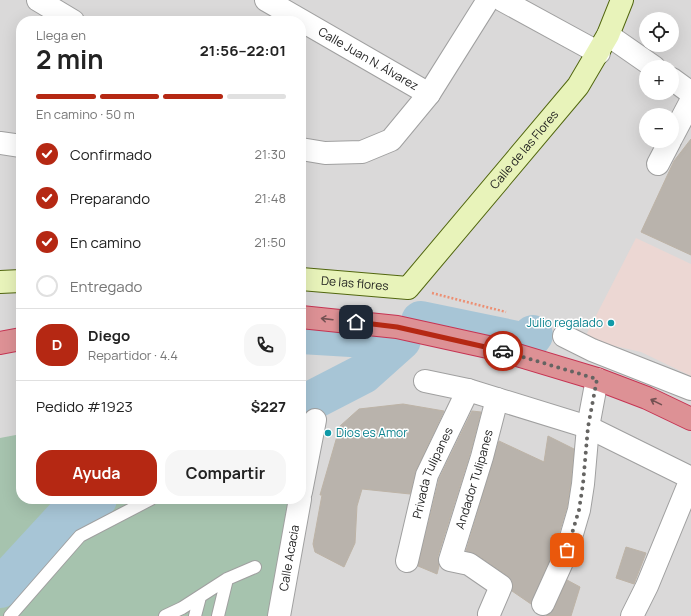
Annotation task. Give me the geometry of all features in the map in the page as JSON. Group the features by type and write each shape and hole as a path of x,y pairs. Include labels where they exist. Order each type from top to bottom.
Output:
{"highway":[{"path":"306,318 397,327 496,349 597,379 647,398 691,419"},
{"path":"0,343 16,340"}],"street":[{"path":"38,0 65,16"},
{"name":"Calle Juan N. Álvarez","path":"266,0 294,16"},
{"path":"306,150 325,153 362,152 391,140 429,94 488,0"},
{"path":"502,0 639,60"},
{"name":"Calle de las Flores","path":"408,288 578,86 603,44 622,0"},
{"name":"Calle Juan N. Álvarez","path":"306,23 429,94"},
{"path":"679,84 691,93"},
{"path":"679,124 691,101"},
{"path":"0,144 16,146"},
{"path":"658,164 666,148"},
{"name":"De las flores","path":"306,279 408,288"},
{"path":"0,282 16,281"},
{"path":"564,336 592,350 691,389"},
{"path":"543,604 567,550 579,510 588,427 597,379"},
{"path":"425,381 468,390 588,427 691,478 647,586 632,616"},
{"name":"Privada Tulipanes","path":"407,561 427,475 468,390"},
{"name":"Andador Tulipanes","path":"489,614 501,586 469,564 450,560 482,457 497,399"},
{"path":"306,466 315,420"},
{"name":"Calle Acacia","path":"279,616 299,504"}],"lane":[{"path":"10,616 80,536 141,504"},
{"path":"165,616 200,597 227,579 255,567"},
{"path":"218,616 227,579"},
{"path":"195,616 200,597"}],"path":[{"path":"408,288 469,301 506,312"}],"shaded area":[{"path":"0,0 691,0 691,616 0,616"},
{"path":"636,238 691,264 691,376 641,352 584,339"}],"green space":[{"path":"306,400 316,400 306,445"},
{"path":"16,435 16,504 293,504 268,616 0,616 0,438"}],"building":[{"path":"691,139 691,255 641,232 674,161"},
{"path":"403,404 444,411 416,470 410,494 362,489 357,506 355,543 344,567 315,552 313,544 322,495 320,495 340,426 359,409"},
{"path":"472,411 481,412 470,454 438,556 439,566 437,574 418,566 439,479"},
{"path":"548,436 574,449 571,482 567,507 555,547 531,604 512,591 513,585 508,576 476,554 466,551 499,441 544,462"},
{"path":"626,547 646,553 634,584 616,578"},
{"path":"567,580 580,587 571,616 546,616 554,609"}],"waterway":[{"path":"421,321 527,343 533,335"},
{"path":"306,334 401,340"},
{"path":"306,403 363,374 401,340"},
{"path":"0,588 71,511 86,504"}],"way so far":[{"path":"503,351 597,379 588,427 579,510 567,550"}],"place":[{"name":"Julio regalado","path":"611,323"},
{"name":"Dios es Amor","path":"328,433"}],"route":[{"path":"356,322 397,327 503,351"}]}
